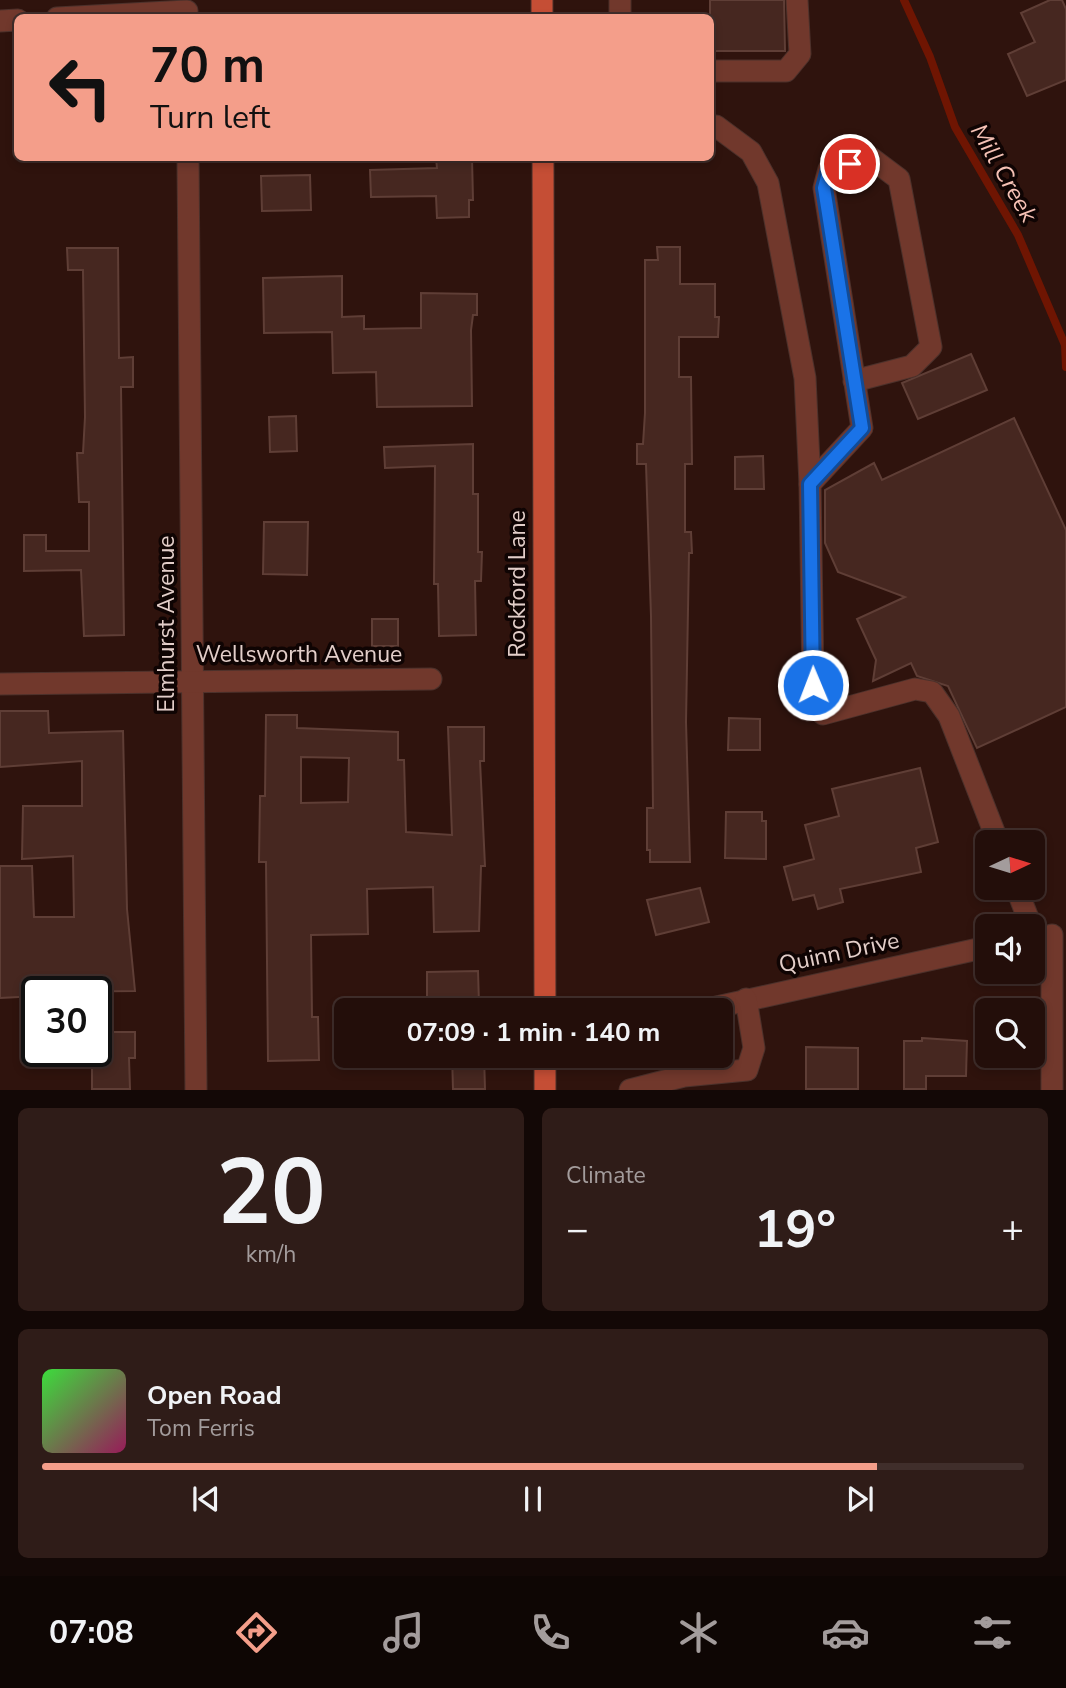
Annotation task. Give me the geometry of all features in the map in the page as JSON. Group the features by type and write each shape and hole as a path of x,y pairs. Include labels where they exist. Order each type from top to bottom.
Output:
{"main road":[{"name":"Rockford Lane","path":"543,161 545,998"},
{"path":"545,1068 545,1090"}],"street":[{"path":"714,71 786,71 800,54 797,0"},
{"path":"115,14 187,9"},
{"path":"714,126 751,152 768,183 805,378 810,484 813,685 823,714 915,689 932,692 949,716 993,830"},
{"path":"810,484 862,428 854,381 824,188 829,169 871,158 899,178 931,347 912,366 854,381"},
{"name":"Elmhurst Avenue","path":"188,161 196,1090"},
{"name":"Wellsworth Avenue","path":"0,684 431,679"},
{"name":"Quinn Drive","path":"733,1002 975,950"},
{"path":"1045,980 1052,1090"},
{"path":"630,1090 684,1076 747,1070 754,1048 746,999"}],"building":[{"path":"710,0 784,0 785,51 714,51 714,14 710,14"},
{"path":"1050,0 1062,0 1066,9 1066,80 1027,96 1008,54 1035,42 1021,13"},
{"path":"436,161 472,161 473,200 469,200 469,217 437,218 436,196 371,197 370,170 437,168"},
{"path":"310,175 311,210 262,211 261,176"},
{"path":"657,247 680,247 680,284 715,284 715,317 719,317 718,337 679,337 679,377 691,377 692,464 685,464 685,532 691,532 692,553 689,553 686,722 690,862 650,862 650,850 647,850 647,808 653,808 651,616 646,464 637,464 637,444 643,444 645,413 645,260 658,260"},
{"path":"67,248 118,248 119,358 133,357 133,387 121,387 124,635 84,636 81,570 24,571 24,535 46,535 46,551 89,551 89,502 79,502 77,453 83,453 85,417 83,270 68,270"},
{"path":"342,276 342,317 364,316 364,329 421,328 421,293 477,294 477,315 473,315 471,330 472,406 377,407 376,372 333,373 332,332 264,333 263,278"},
{"path":"971,354 987,390 918,419 902,383"},
{"path":"296,416 297,451 270,452 269,417"},
{"path":"1014,418 1066,530 1066,707 977,748 948,686 917,676 911,663 873,681 876,660 857,619 905,597 838,572 825,543 825,490 874,463 882,480"},
{"path":"473,444 473,494 478,494 478,552 482,552 481,581 475,581 476,635 439,636 438,584 434,584 435,466 385,468 384,447"},
{"path":"763,456 764,489 735,489 735,457"},
{"path":"264,522 308,522 307,575 263,574"},
{"path":"372,619 398,619 398,646 372,646"},
{"path":"0,711 48,711 49,733 123,731 127,909 135,991 112,991 112,976 21,976 21,997 0,998 0,866 32,866 34,917 74,917 73,856 22,859 23,806 82,806 82,761 0,767"},
{"path":"266,715 297,715 297,728 398,732 398,760 404,760 406,832 452,835 448,727 484,727 484,761 480,761 485,866 481,866 479,931 434,932 433,887 367,889 368,934 311,935 312,1017 318,1017 319,1060 268,1061 266,862 259,862 260,796 265,796","holes":["301,757 349,758 348,802 301,803"]},
{"path":"729,718 760,719 760,750 728,750"},
{"path":"920,768 938,842 916,848 921,872 840,889 843,902 818,909 814,895 793,900 784,867 814,859 805,825 839,816 832,789"},
{"path":"726,812 762,812 762,821 766,821 766,859 725,858"},
{"path":"700,888 709,922 656,935 647,900"},
{"path":"478,971 479,998 427,998 427,972"},
{"path":"112,1032 135,1032 135,1058 129,1058 130,1089 92,1089 92,1067 112,1067"},
{"path":"922,1038 967,1041 966,1076 926,1076 926,1089 904,1089 904,1041 922,1041"},
{"path":"806,1047 858,1048 858,1089 806,1089"},
{"path":"452,1068 484,1068 485,1089 453,1089"}],"waterway":[{"name":"Mill Creek","path":"904,0 930,57 955,127 1018,235 1065,345 1066,367"}],"route":[{"path":"813,685 810,484 862,428 824,188 829,169 850,164"}]}
